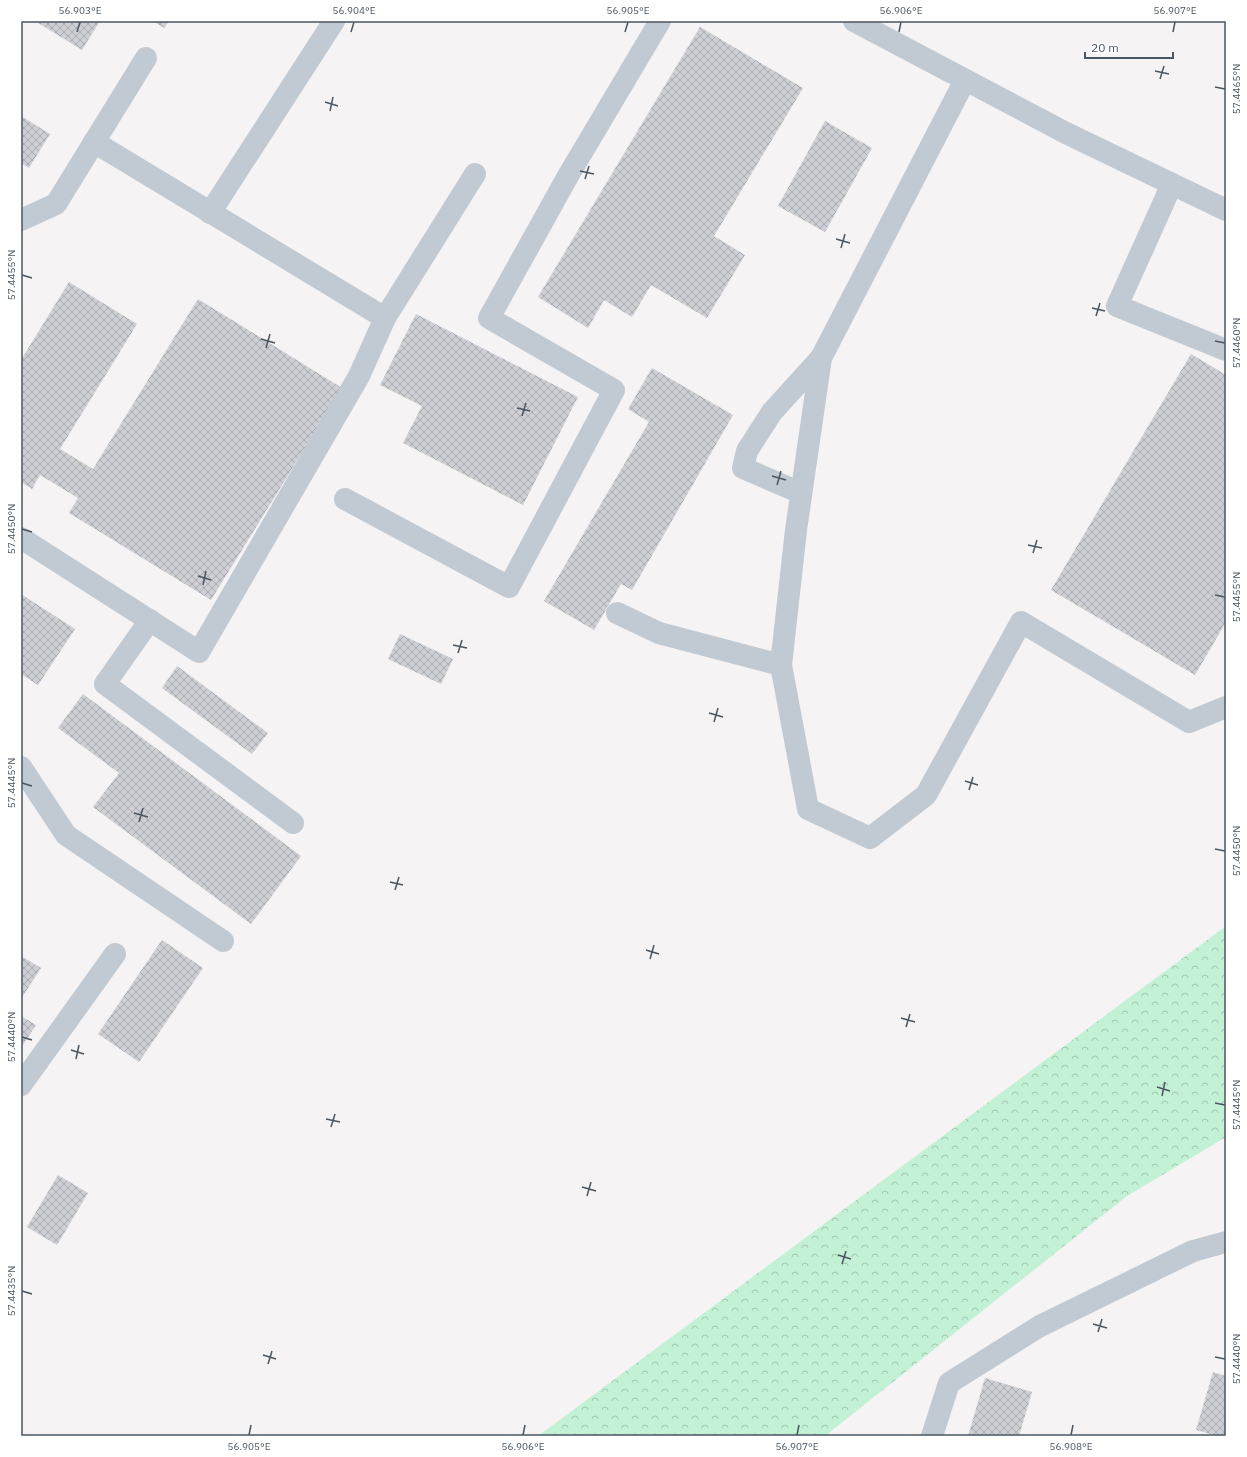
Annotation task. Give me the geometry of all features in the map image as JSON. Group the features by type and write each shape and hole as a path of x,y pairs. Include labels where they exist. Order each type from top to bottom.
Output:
{"street":[{"path":"210,213 334,21"},
{"path":"345,499 509,587 614,390 489,318 568,176 660,21"},
{"path":"854,21 1066,133 1226,210"},
{"path":"21,220 56,204 146,58"},
{"path":"801,493 744,468 747,451 772,412 821,358 965,80"},
{"path":"94,142 385,318"},
{"path":"21,538 199,652 359,376 385,318 475,174"},
{"path":"1172,184 1117,306 1226,350"},
{"path":"821,358 795,537 781,665 808,809 870,838 926,795 1021,622 1189,722 1226,707"},
{"path":"617,613 659,633 781,665"},
{"path":"150,620 106,684 293,824"},
{"path":"21,767 66,835 223,941"},
{"path":"21,1085 115,954"},
{"path":"932,1436 949,1383 1040,1326 1193,1251 1226,1242"}],"green space":[{"path":"1226,926 1226,1137 1127,1196 825,1436 538,1436"}],"building":[{"path":"35,21 100,21 82,50"},
{"path":"153,21 169,21 164,28"},
{"path":"700,27 803,88 714,236 745,255 707,318 651,285 632,317 604,300 588,328 538,297"},
{"path":"21,116 50,134 29,168 21,163"},
{"path":"825,121 872,148 825,232 778,206"},
{"path":"69,282 137,324 60,449 93,469 198,299 342,388 211,600 69,513 78,498 40,475 32,489 21,482 21,360"},
{"path":"416,314 578,397 523,505 403,443 422,406 380,385"},
{"path":"1191,354 1226,375 1226,622 1195,675 1051,590"},
{"path":"652,368 733,415 632,590 621,584 594,630 544,601 649,422 628,409"},
{"path":"21,594 75,629 38,685 21,674"},
{"path":"400,634 453,659 441,684 388,659"},
{"path":"177,666 268,733 252,754 162,688"},
{"path":"83,694 301,856 251,924 93,807 119,773 58,728"},
{"path":"162,940 203,968 139,1062 98,1034"},
{"path":"21,956 41,968 21,999"},
{"path":"21,1016 36,1025 21,1048"},
{"path":"58,1175 88,1193 57,1245 27,1227"},
{"path":"1213,1372 1226,1376 1226,1436 1217,1436 1196,1430"},
{"path":"985,1378 1032,1392 1019,1436 968,1436"}]}
